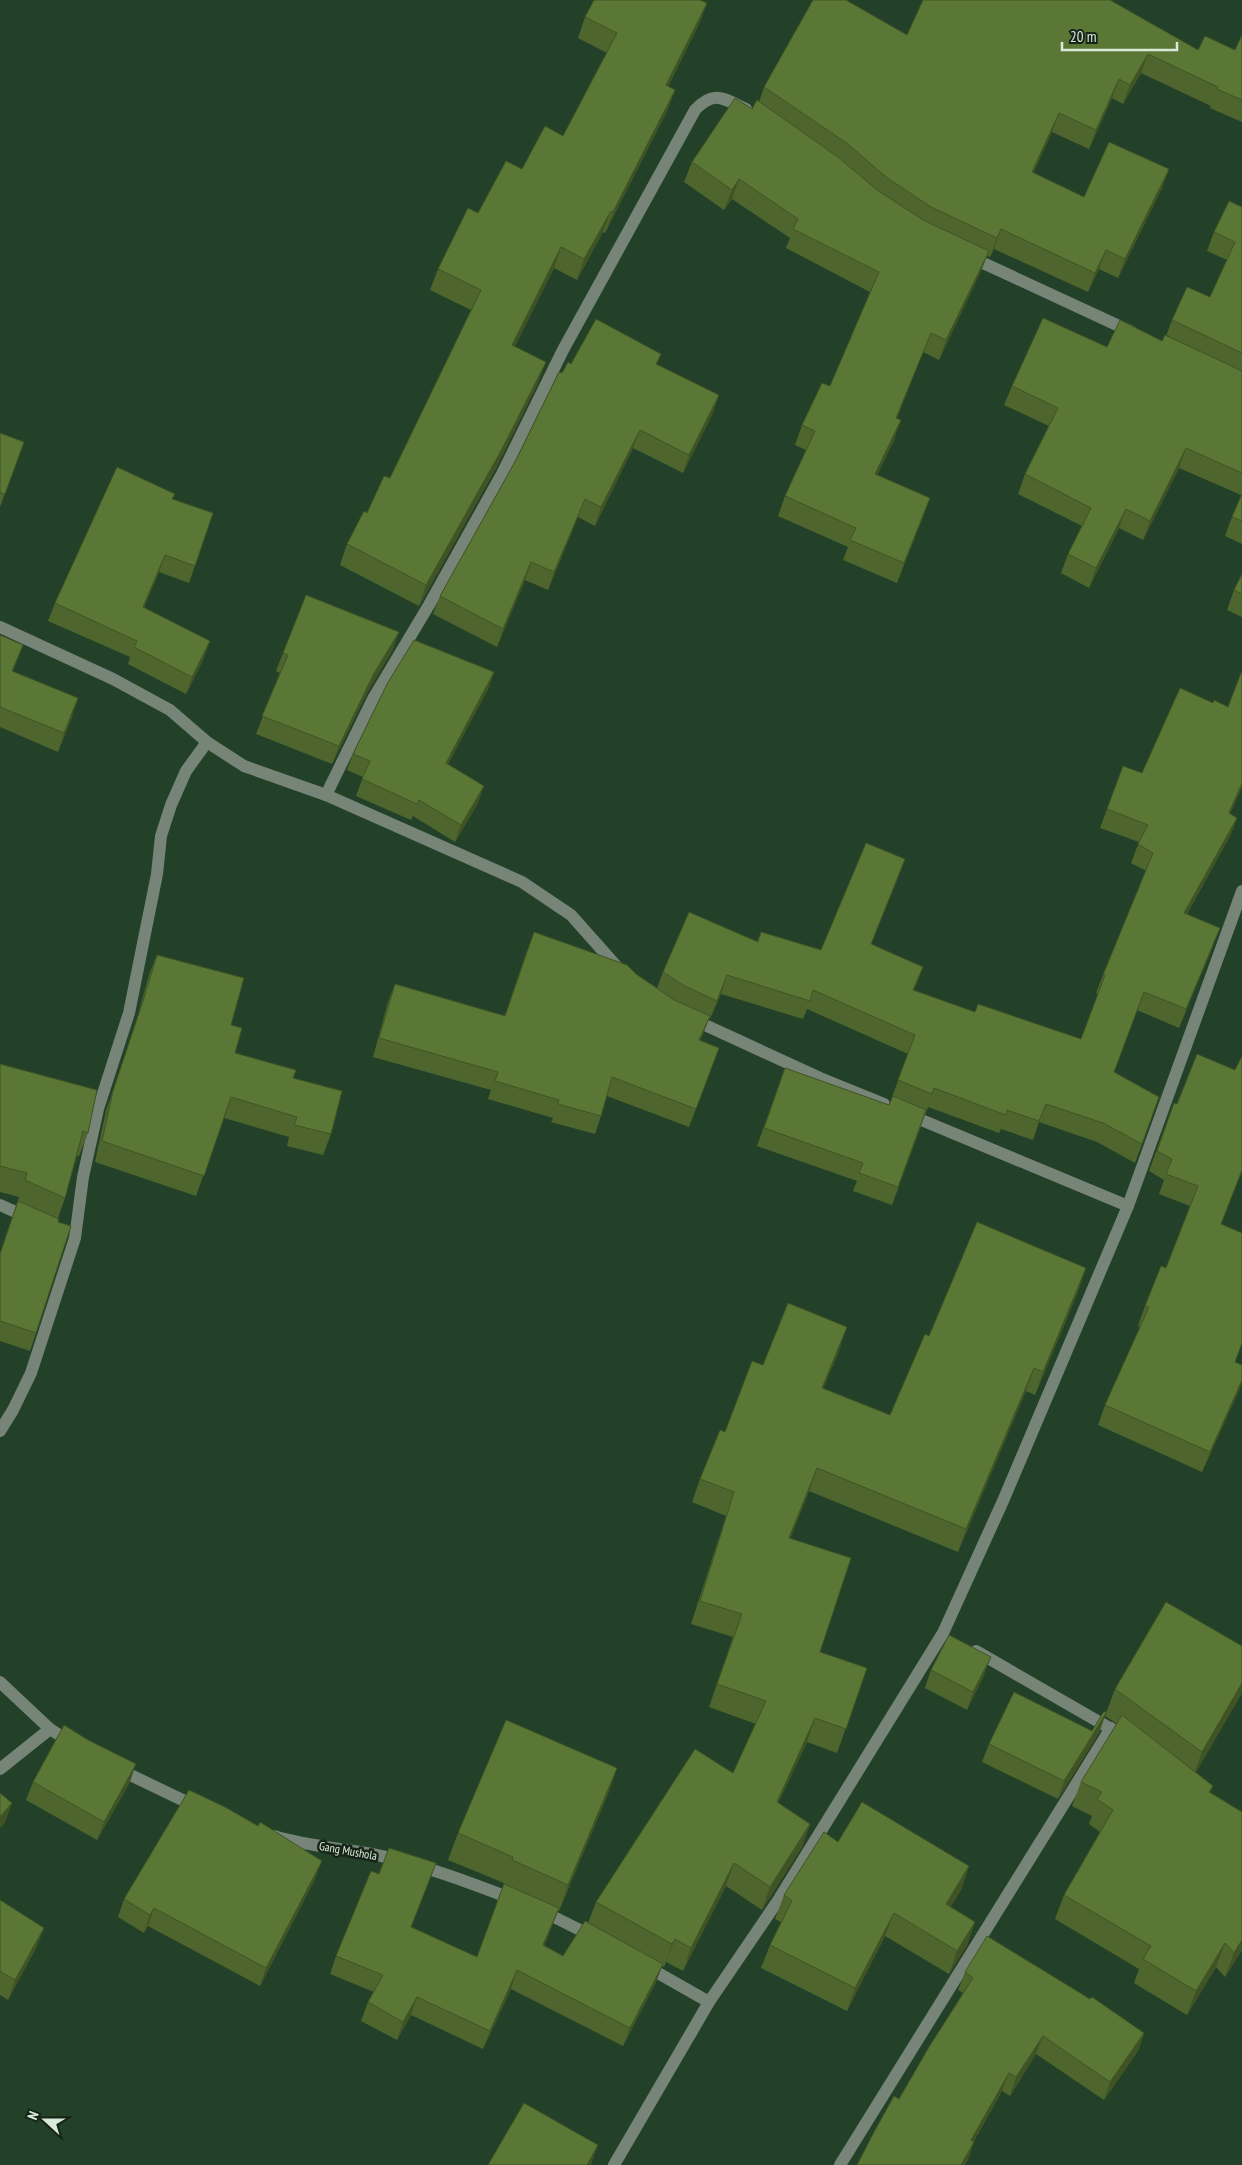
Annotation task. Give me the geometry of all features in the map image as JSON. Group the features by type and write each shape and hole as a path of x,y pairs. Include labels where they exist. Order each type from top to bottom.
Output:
{"street":[{"path":"326,795 374,697 429,605 502,474 563,350 695,110 704,100 721,97 757,116"},
{"path":"954,250 1146,338"},
{"path":"0,626 113,680 170,710 207,742 244,766 326,795 528,886 571,915 627,978"},
{"path":"0,1431 13,1410 30,1373 71,1236 98,1109 129,1012 157,874 161,836 171,805 186,771 207,742"},
{"path":"614,2165 710,2002 952,1638 1004,1502 1128,1206 1242,891"},
{"path":"680,1014 820,1078 1128,1206"},
{"path":"0,1205 42,1223"},
{"path":"952,1638 1111,1728 1127,1740"},
{"path":"0,1682 50,1729 85,1751"},
{"path":"840,2165 1111,1728"},
{"path":"0,1769 50,1729"},
{"path":"107,1763 207,1812"},
{"name":"Gang Mushola","path":"259,1832 284,1840 373,1855 426,1870 535,1908 606,1944"},
{"path":"632,1958 710,2002"}],"building":[{"path":"594,0 700,0 707,3 666,85 675,90 613,212 611,211 584,259 561,247 512,345 546,362 502,449 426,585 347,544 364,511 367,513 384,476 390,478 481,290 438,269 468,208 478,213 506,161 522,169 545,126 563,136 617,33 585,17"},
{"path":"813,0 846,0 907,35 923,0 1110,0 1198,50 1205,36 1235,50 1242,35 1242,100 1148,54 1130,85 1119,79 1096,130 1059,113 1032,172 1084,197 1109,142 1169,169 1125,259 1106,250 1095,273 1001,229 997,238 931,207 886,177 848,144 764,87"},
{"path":"735,98 752,109 757,100 838,157 877,190 923,220 989,251 946,340 931,333 896,418 901,420 875,474 930,498 904,563 850,540 856,528 785,496 815,431 802,425 822,383 830,386 879,272 793,229 798,219 739,179 732,190 692,162"},
{"path":"1229,201 1242,207 1242,353 1172,320 1187,287 1210,297 1235,242 1214,232"},
{"path":"1043,318 1107,347 1120,320 1162,341 1165,335 1242,371 1242,473 1186,448 1150,521 1126,509 1096,568 1068,554 1091,508 1025,474 1058,408 1012,386"},
{"path":"596,319 661,354 656,364 719,395 689,455 640,430 601,507 585,499 554,572 531,562 503,629 440,596 516,460 559,372 562,373 568,362 571,364"},
{"path":"0,433 24,442 5,494 0,493"},
{"path":"117,467 175,494 172,499 213,513 195,566 165,555 143,607 210,641 192,677 134,647 137,641 55,603"},
{"path":"1242,494 1242,521 1232,517"},
{"path":"1242,574 1242,594 1234,590"},
{"path":"306,595 399,632 373,675 339,746 262,716 288,655 283,653"},
{"path":"0,635 23,645 12,671 78,698 64,733 0,707"},
{"path":"414,640 494,672 446,763 484,786 461,825 419,800 417,804 362,779 370,761 353,754 387,684"},
{"path":"1241,673 1242,783 1229,813 1237,818 1184,913 1220,928 1186,1009 1144,992 1114,1072 1159,1097 1142,1144 1103,1123 1046,1104 1039,1121 1007,1110 1006,1115 934,1088 932,1094 898,1080 915,1035 813,990 810,1001 727,975 717,1001 683,985 663,972 689,912 758,942 761,932 821,950 866,843 905,859 871,944 923,967 913,990 975,1012 978,1004 1081,1039 1105,975 1103,975 1153,853 1138,844 1148,825 1107,809 1123,766 1142,773 1180,688 1213,703 1214,700 1228,707"},
{"path":"534,932 627,965 636,974 674,1000 710,1016 699,1040 719,1048 696,1109 612,1077 601,1116 558,1104 559,1100 495,1081 498,1072 379,1038 395,984 505,1016"},
{"path":"157,955 244,978 231,1025 242,1028 235,1053 296,1070 293,1078 342,1091 331,1134 294,1125 297,1117 231,1097 204,1176 102,1141 113,1091"},
{"path":"1197,1054 1235,1070 1242,1056 1242,1170 1221,1224 1242,1233 1242,1343 1235,1362 1242,1365 1242,1380 1210,1452 1105,1405 1149,1307 1145,1306 1161,1266 1166,1268 1198,1186 1166,1174 1172,1159 1157,1151 1174,1103 1177,1104"},
{"path":"0,1064 97,1090 88,1133 83,1131 65,1198 25,1180 27,1173 0,1166"},
{"path":"785,1068 889,1105 893,1096 926,1110 898,1187 859,1173 863,1163 764,1128"},
{"path":"18,1201 59,1219 58,1222 71,1226 36,1333 0,1321 0,1254"},
{"path":"977,1222 1086,1268 1043,1372 1034,1368 966,1529 817,1468 789,1538 851,1558 820,1652 867,1668 846,1729 815,1718 777,1802 810,1824 770,1887 734,1863 691,1948 675,1939 672,1944 596,1902 695,1749 733,1773 766,1701 717,1684 742,1614 700,1601 734,1492 700,1479 720,1430 725,1432 752,1361 763,1365 788,1303 847,1327 822,1388 890,1415 925,1334 929,1336"},
{"path":"1166,1602 1242,1646 1242,1683 1202,1752 1115,1689"},
{"path":"949,1635 991,1657 973,1692 931,1670"},
{"path":"1014,1692 1092,1731 1104,1711 1106,1713 1064,1781 989,1744"},
{"path":"1122,1715 1213,1786 1209,1792 1242,1812 1242,1940 1234,1953 1225,1943 1196,1991 1143,1959 1151,1946 1064,1895 1113,1810 1097,1799 1102,1792 1081,1782"},
{"path":"506,1720 617,1768 568,1885 512,1860 513,1857 458,1833"},
{"path":"64,1725 88,1740 136,1764 104,1822 33,1782"},
{"path":"189,1790 225,1807 258,1826 260,1822 322,1861 266,1968 154,1908 150,1915 124,1899"},
{"path":"0,1793 12,1803 0,1817"},
{"path":"862,1802 969,1866 946,1904 975,1922 957,1951 894,1913 855,1988 770,1945 792,1901 784,1895 824,1832 838,1842"},
{"path":"389,1848 436,1863 411,1927 477,1957 504,1884 559,1908 543,1945 563,1956 585,1921 663,1964 630,2028 517,1970 490,2031 417,1997 403,2022 368,2002 383,1975 336,1956 371,1871 379,1874"},
{"path":"0,1900 44,1928 15,1980 0,1971"},
{"path":"987,1936 1090,1999 1092,1997 1144,2033 1110,2082 1043,2036 1016,2077 1009,2073 971,2140 974,2142 961,2165 857,2165 894,2096 899,2099 929,2047 973,1978 965,1972"},
{"path":"524,2103 598,2145 587,2165 488,2165"}]}
